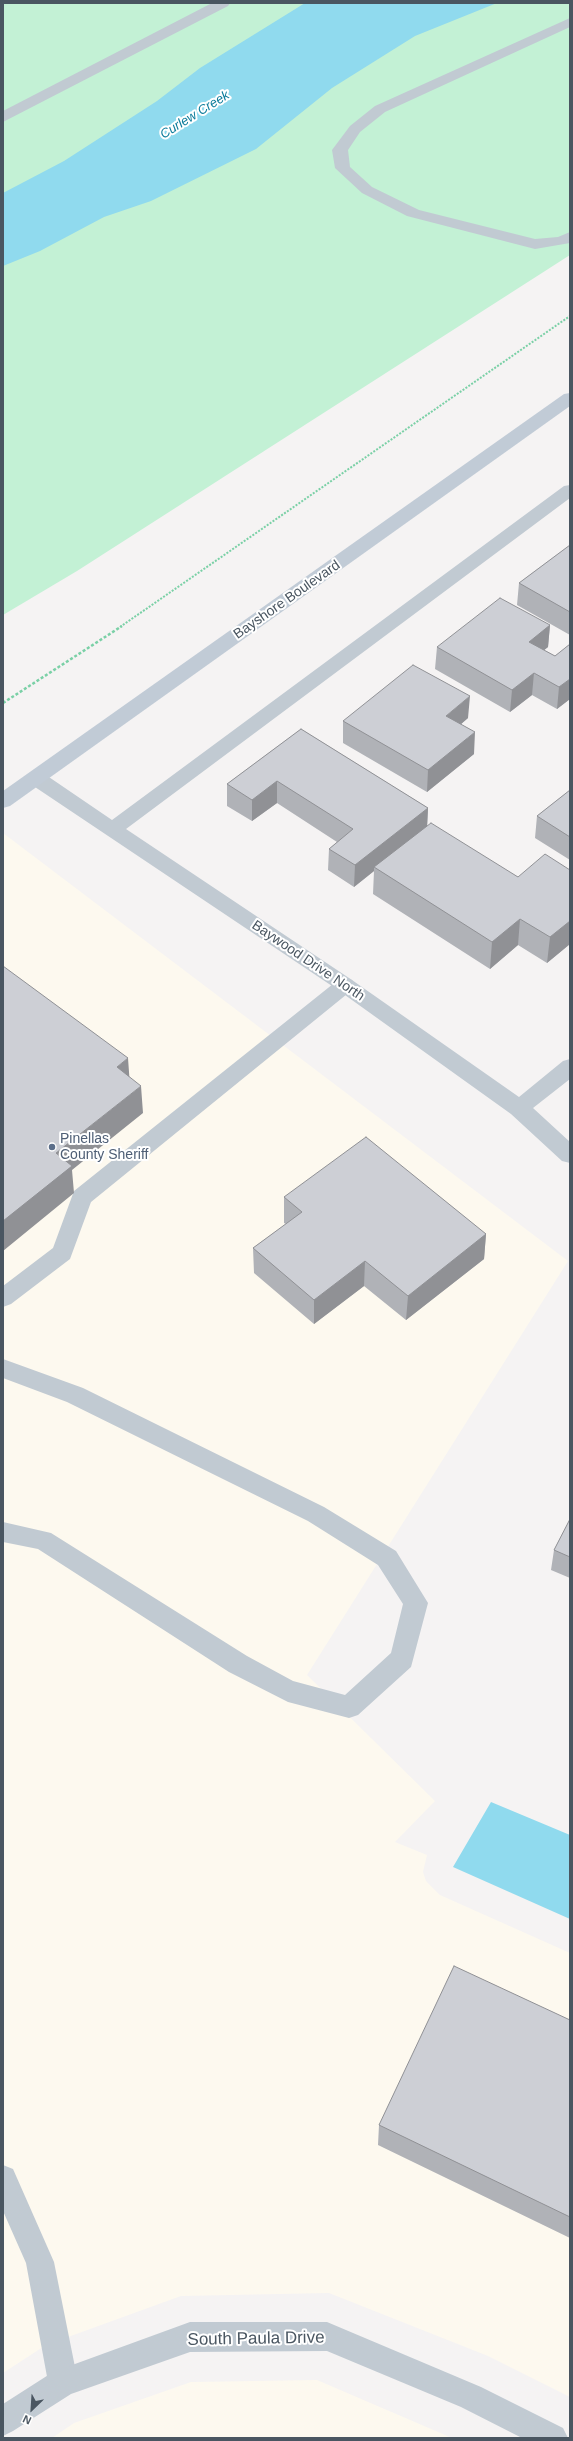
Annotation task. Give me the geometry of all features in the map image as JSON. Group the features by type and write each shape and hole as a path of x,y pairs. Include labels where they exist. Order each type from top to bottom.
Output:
{"main road":[{"name":"Bayshore Boulevard","path":"3,801 570,398"}],"street":[{"path":"3,117 223,3"},
{"path":"570,22 380,109 355,129 340,150 343,168 367,190 413,213 535,244 561,241 570,237"},
{"path":"113,829 570,490"},
{"name":"Baywood Drive North","path":"36,778 345,985 519,1108 570,1155"},
{"path":"3,1298 62,1252 82,1197 345,985"},
{"path":"519,1108 570,1067"},
{"path":"3,1368 75,1395 316,1514 387,1558 416,1603 402,1659 348,1708 288,1691 238,1664 43,1540 3,1532"},
{"path":"3,2179 40,2262 63,2382"},
{"name":"South Paula Drive","path":"3,2421 63,2382 190,2337 327,2336 471,2397 553,2438"}],"path":[{"path":"3,703 124,626 570,316"}],"shaded area":[{"path":"3,833 568,1261 307,1675 435,1801 395,1842 427,1855 423,1872 426,1881 440,1895 570,1953 570,2397 488,2356 329,2293 181,2296 46,2345 3,2373"},
{"path":"317,2380 452,2438 52,2438 74,2423 191,2382"}],"green space":[{"path":"3,3 570,3 570,255 77,571 3,615"}],"water":[{"name":"Curlew Creek","path":"305,3 497,3 415,36 332,88 256,149 151,201 104,217 40,251 3,266 3,193 64,161 157,101 200,68"},
{"path":"491,1802 570,1835 570,1919 453,1867"}],"building":[{"path":"570,545 570,612 519,583"},
{"path":"500,598 550,625 529,642 555,656 570,644 570,679 559,687 534,673 512,690 437,647"},
{"path":"413,665 470,696 446,716 475,732 428,770 343,721"},
{"path":"301,729 428,808 355,865 329,849 353,829 277,781 252,800 227,784"},
{"path":"570,790 570,837 537,816"},
{"path":"431,823 518,877 545,854 570,870 570,921 550,937 520,919 492,942 374,867"},
{"name":"Pinellas County Sheriff","path":"3,966 128,1058 117,1067 141,1086 56,1153 72,1166 3,1221"},
{"path":"366,1137 486,1234 408,1296 365,1261 314,1300 253,1248 302,1212 284,1197"},
{"path":"570,1519 570,1557 554,1550"},
{"path":"454,1966 570,2020 570,2217 379,2125"}],"place":[{"name":"Pinellas County Sheriff","path":"52,1147"}]}
